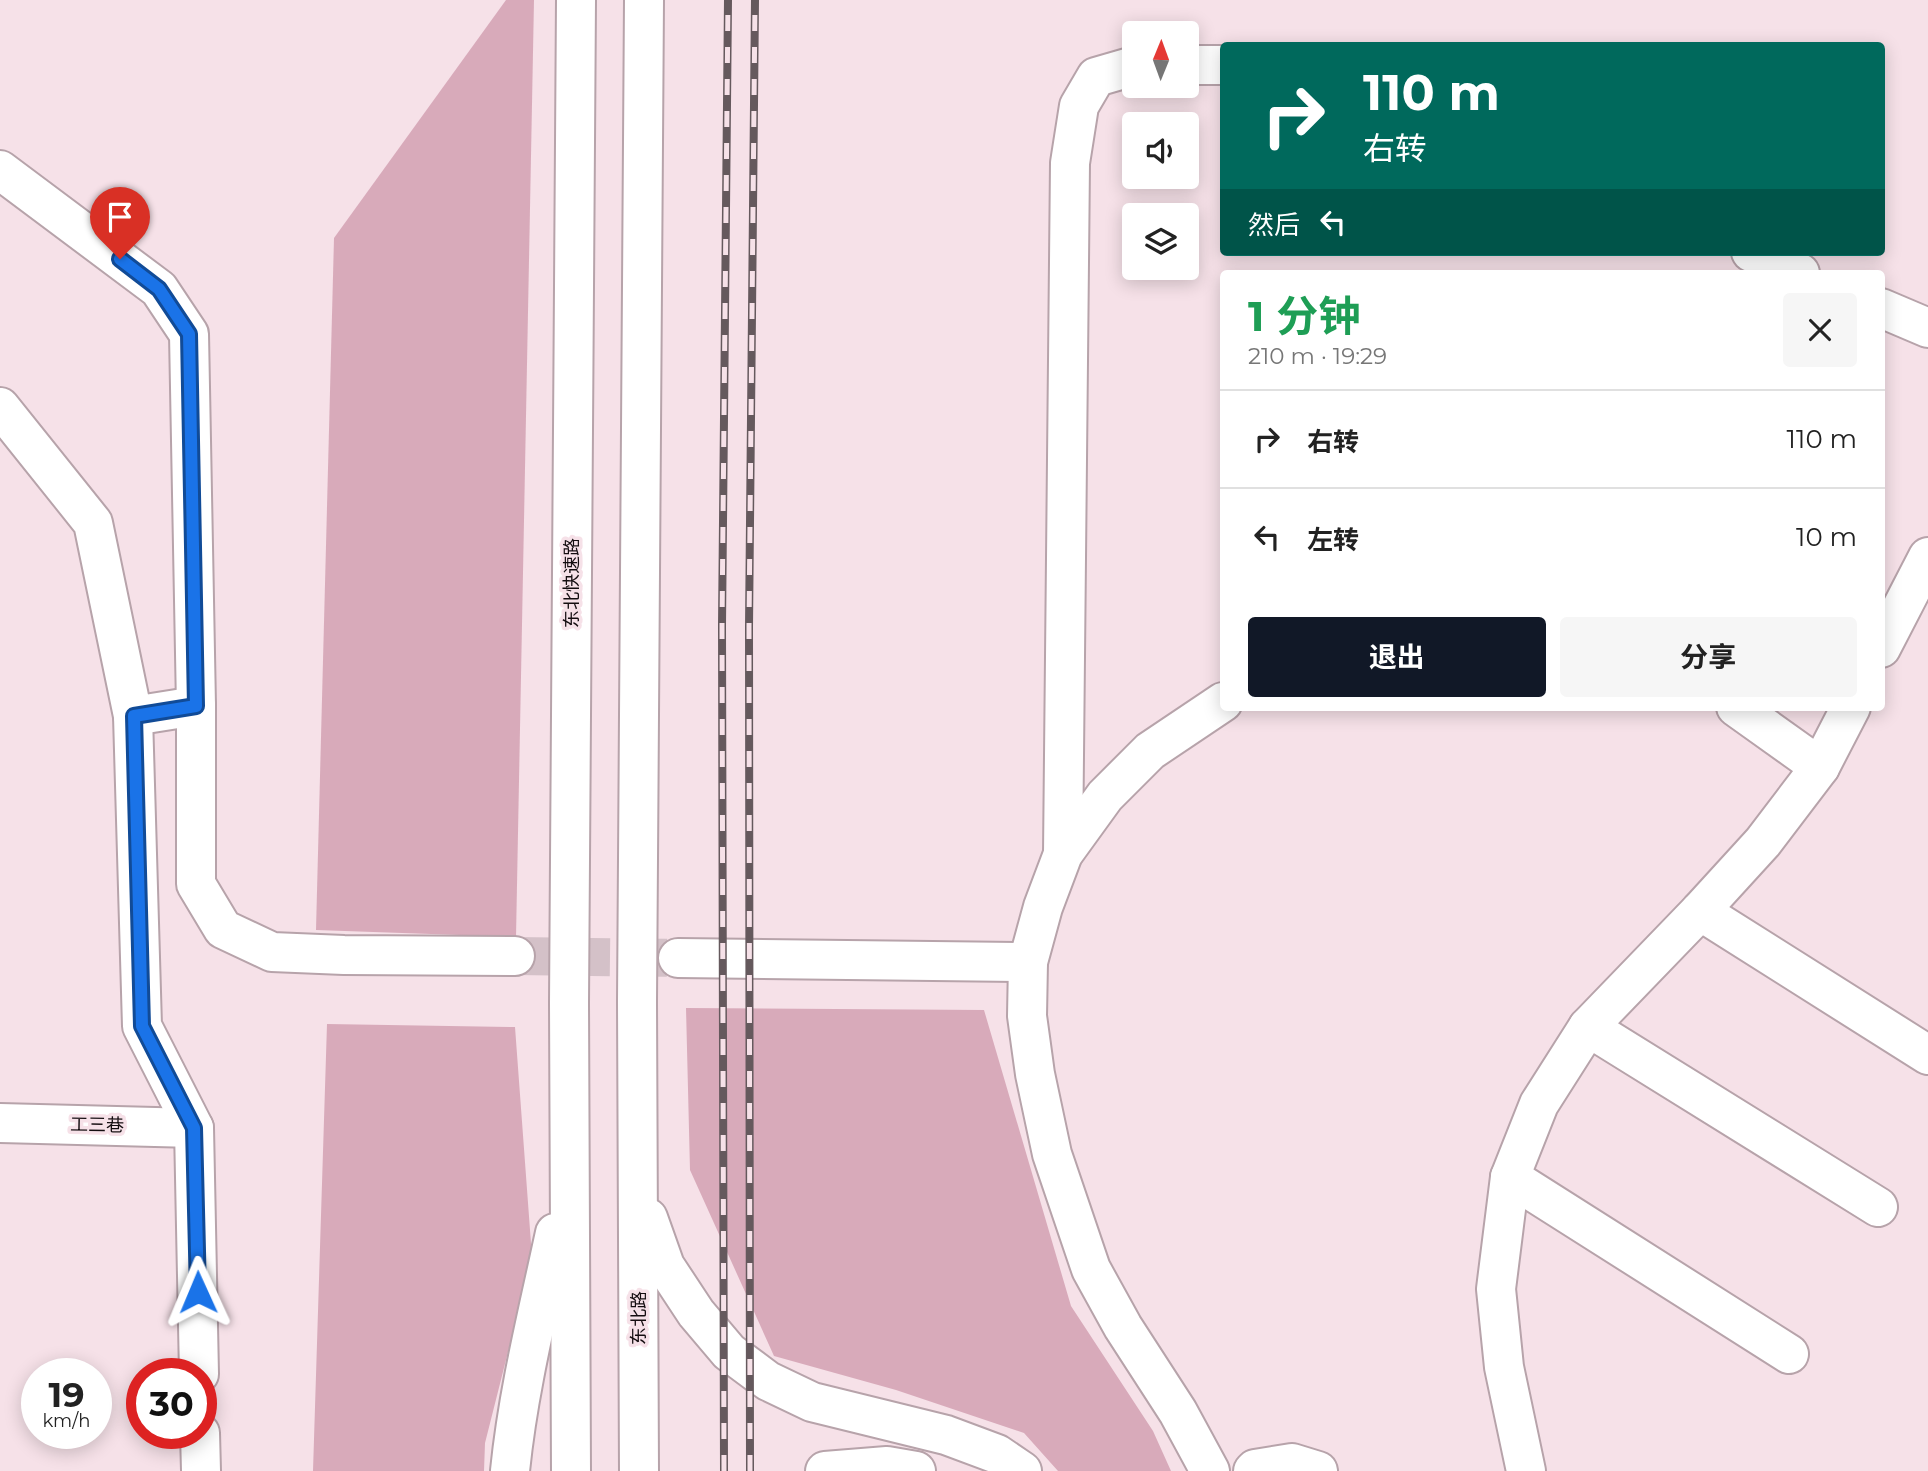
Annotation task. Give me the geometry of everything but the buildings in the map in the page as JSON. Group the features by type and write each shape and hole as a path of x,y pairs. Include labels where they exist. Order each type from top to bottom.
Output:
{"main road":[{"name":"东北快速路","path":"570,1167 576,0"},
{"path":"644,0 637,989 638,1164 648,1220 665,1266 696,1313 729,1352 768,1381 811,1402 946,1435 997,1454 1022,1471"},
{"path":"1199,65 1220,65"},
{"path":"1063,855 1070,163 1079,106 1096,77 1122,69"},
{"path":"0,170 159,289 189,334 197,884 223,929 272,952 515,956"},
{"path":"1760,256 1793,270"},
{"path":"1885,310 1928,328"},
{"path":"0,407 93,523 134,716 142,1026 194,1128 199,1358"},
{"path":"1885,640 1928,557"},
{"path":"1210,1471 1178,1412 1123,1327 1091,1269 1052,1154 1035,1073 1027,1016 1028,962 1043,907 1063,855 1105,796 1150,751 1220,704"},
{"path":"134,716 196,706"},
{"path":"1742,711 1820,767"},
{"path":"1526,1471 1503,1367 1496,1289 1510,1177 1539,1104 1588,1027 1763,842 1820,767 1849,711"},
{"path":"1700,911 1928,1055"},
{"path":"678,957 1028,962"},
{"path":"1588,1027 1878,1207"},
{"name":"工三巷","path":"0,1123 194,1128"},
{"name":"东北路","path":"638,1164 639,1471"},
{"path":"510,1471 527,1363 570,1167"},
{"path":"570,1167 572,1471"},
{"path":"1510,1177 1789,1354"},
{"path":"200,1449 201,1471"},
{"path":"1252,1471 1292,1463 1318,1471"},
{"path":"825,1471 887,1466 916,1471"}],"shaded area":[{"path":"506,0 534,0 516,937 316,930 334,238"},
{"path":"686,1008 984,1010 1071,1306 1153,1431 1171,1471 1058,1471 1024,1433 896,1390 774,1356 690,1170"},
{"path":"327,1024 515,1027 532,1257 485,1443 484,1471 313,1471"}],"tunnel":[{"path":"515,956 678,958"}],"railway":[{"path":"724,1471 722,626 728,0"},
{"path":"750,1471 749,627 755,0"}],"route":[{"path":"120,259 159,289 189,334 196,706 134,716 142,1026 194,1128 198,1292"}]}
